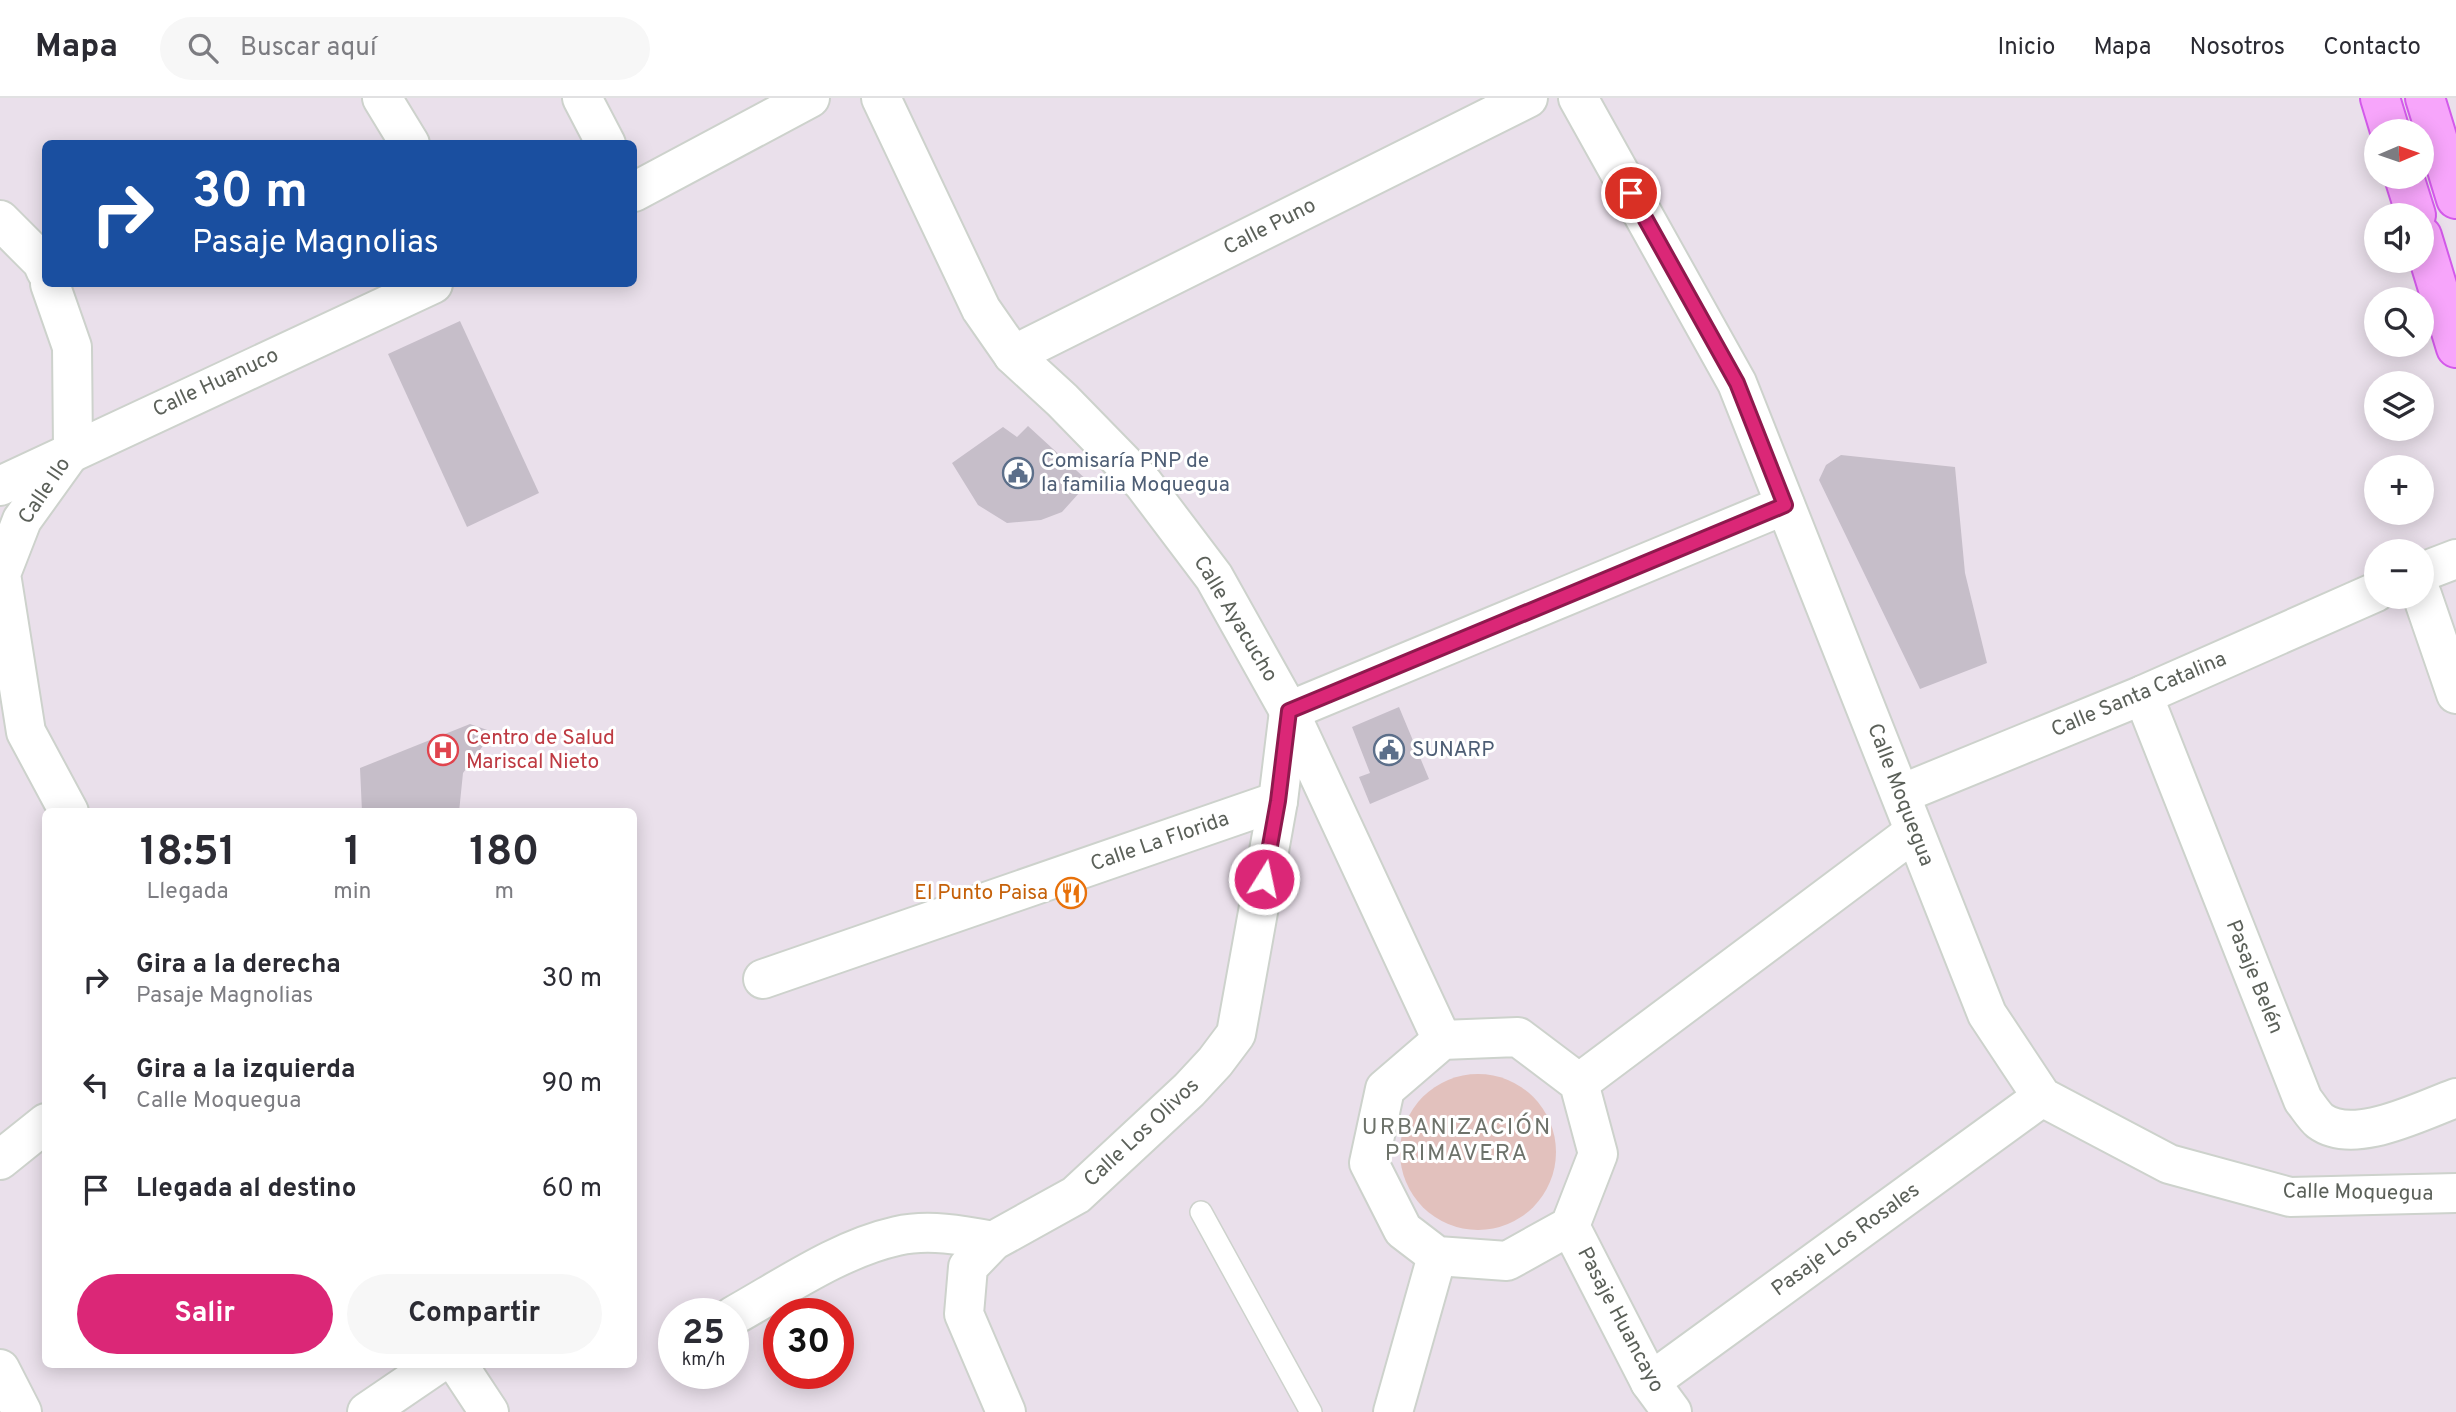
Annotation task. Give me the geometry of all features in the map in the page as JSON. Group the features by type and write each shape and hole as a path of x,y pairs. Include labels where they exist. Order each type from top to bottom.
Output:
{"main road":[{"path":"2380,98 2386,119"},
{"path":"2425,98 2456,199"},
{"path":"2433,273 2456,348"}],"street":[{"path":"382,98 408,140"},
{"path":"582,98 604,140"},
{"path":"637,190 810,98"},
{"name":"Calle Ayacucho","path":"881,98 981,309 1013,355 1062,400 1143,483 1214,576 1289,711 1442,1040"},
{"name":"Calle Puno","path":"1013,355 1528,98"},
{"name":"Calle Moquegua","path":"1578,98 1737,383 1987,1014 2042,1097 2169,1164 2290,1197 2456,1193"},
{"path":"0,220 42,262"},
{"name":"Calle Ilo","path":"51,287 72,347 73,449 22,520 1,574 26,732 67,808"},
{"name":"Calle Huanuco","path":"0,486 73,449 426,287"},
{"path":"1289,711 1785,505"},
{"path":"2434,567 2456,559"},
{"name":"Calle Santa Catalina","path":"1901,794 2143,695 2364,597"},
{"path":"2427,609 2456,694"},
{"name":"Pasaje Belén","path":"2143,695 2303,1100 2320,1120 2339,1130 2364,1130 2456,1098"},
{"name":"Calle Los Olivos","path":"1006,1412 964,1314 968,1267 993,1241 1076,1195 1189,1090 1236,1034 1278,801 1289,711"},
{"name":"Calle La Florida","path":"763,979 1278,801"},
{"path":"1579,1083 1914,832"},
{"path":"1518,1037 1579,1083 1598,1154 1570,1226 1507,1261 1437,1256 1403,1230 1370,1163 1385,1089 1442,1040 1518,1037"},
{"name":"Pasaje Los Rosales","path":"1661,1397 2042,1097"},
{"path":"0,1160 42,1126"},
{"name":"Pasaje Huancayo","path":"1570,1226 1661,1397"},
{"path":"749,1306 847,1253 898,1235 951,1233 993,1241"},
{"path":"1393,1412 1437,1256"},
{"path":"367,1412 432,1368"},
{"path":"460,1368 489,1412"},
{"path":"0,1369 22,1412"}],"lane":[{"path":"1201,1212 1311,1412"}],"shaded area":[{"path":"1478,1074 1508,1080 1533,1097 1550,1122 1556,1152 1550,1182 1533,1207 1508,1224 1478,1230 1448,1224 1423,1207 1406,1182 1400,1152 1406,1122 1423,1097 1448,1080"}],"building":[{"path":"460,321 539,493 467,527 388,354"},
{"name":"Comisaría PNP de la familia Moquegua","path":"1028,426 1089,482 1062,512 1041,520 1007,523 978,505 952,463 1003,427 1017,437"},
{"path":"1841,455 1955,467 1965,573 1987,663 1920,689 1819,480 1826,465"},
{"name":"SUNARP","path":"1399,707 1429,779 1370,804 1359,777 1370,773 1352,727"},
{"name":"Centro de Salud Mariscal Nieto","path":"470,724 493,732 463,773 459,808 362,808 360,768"}],"place":[{"name":"Comisaría PNP de la familia Moquegua","path":"1018,473"},
{"name":"Centro de Salud Mariscal Nieto","path":"443,750"},
{"name":"SUNARP","path":"1389,750"},
{"name":"El Punto Paisa","path":"1071,893"}],"district":[{"name":"URBANIZACIÓN PRIMAVERA","path":"1457,1141"}],"route":[{"path":"1264,879 1278,801 1289,711 1785,505 1737,383 1631,193"}]}
